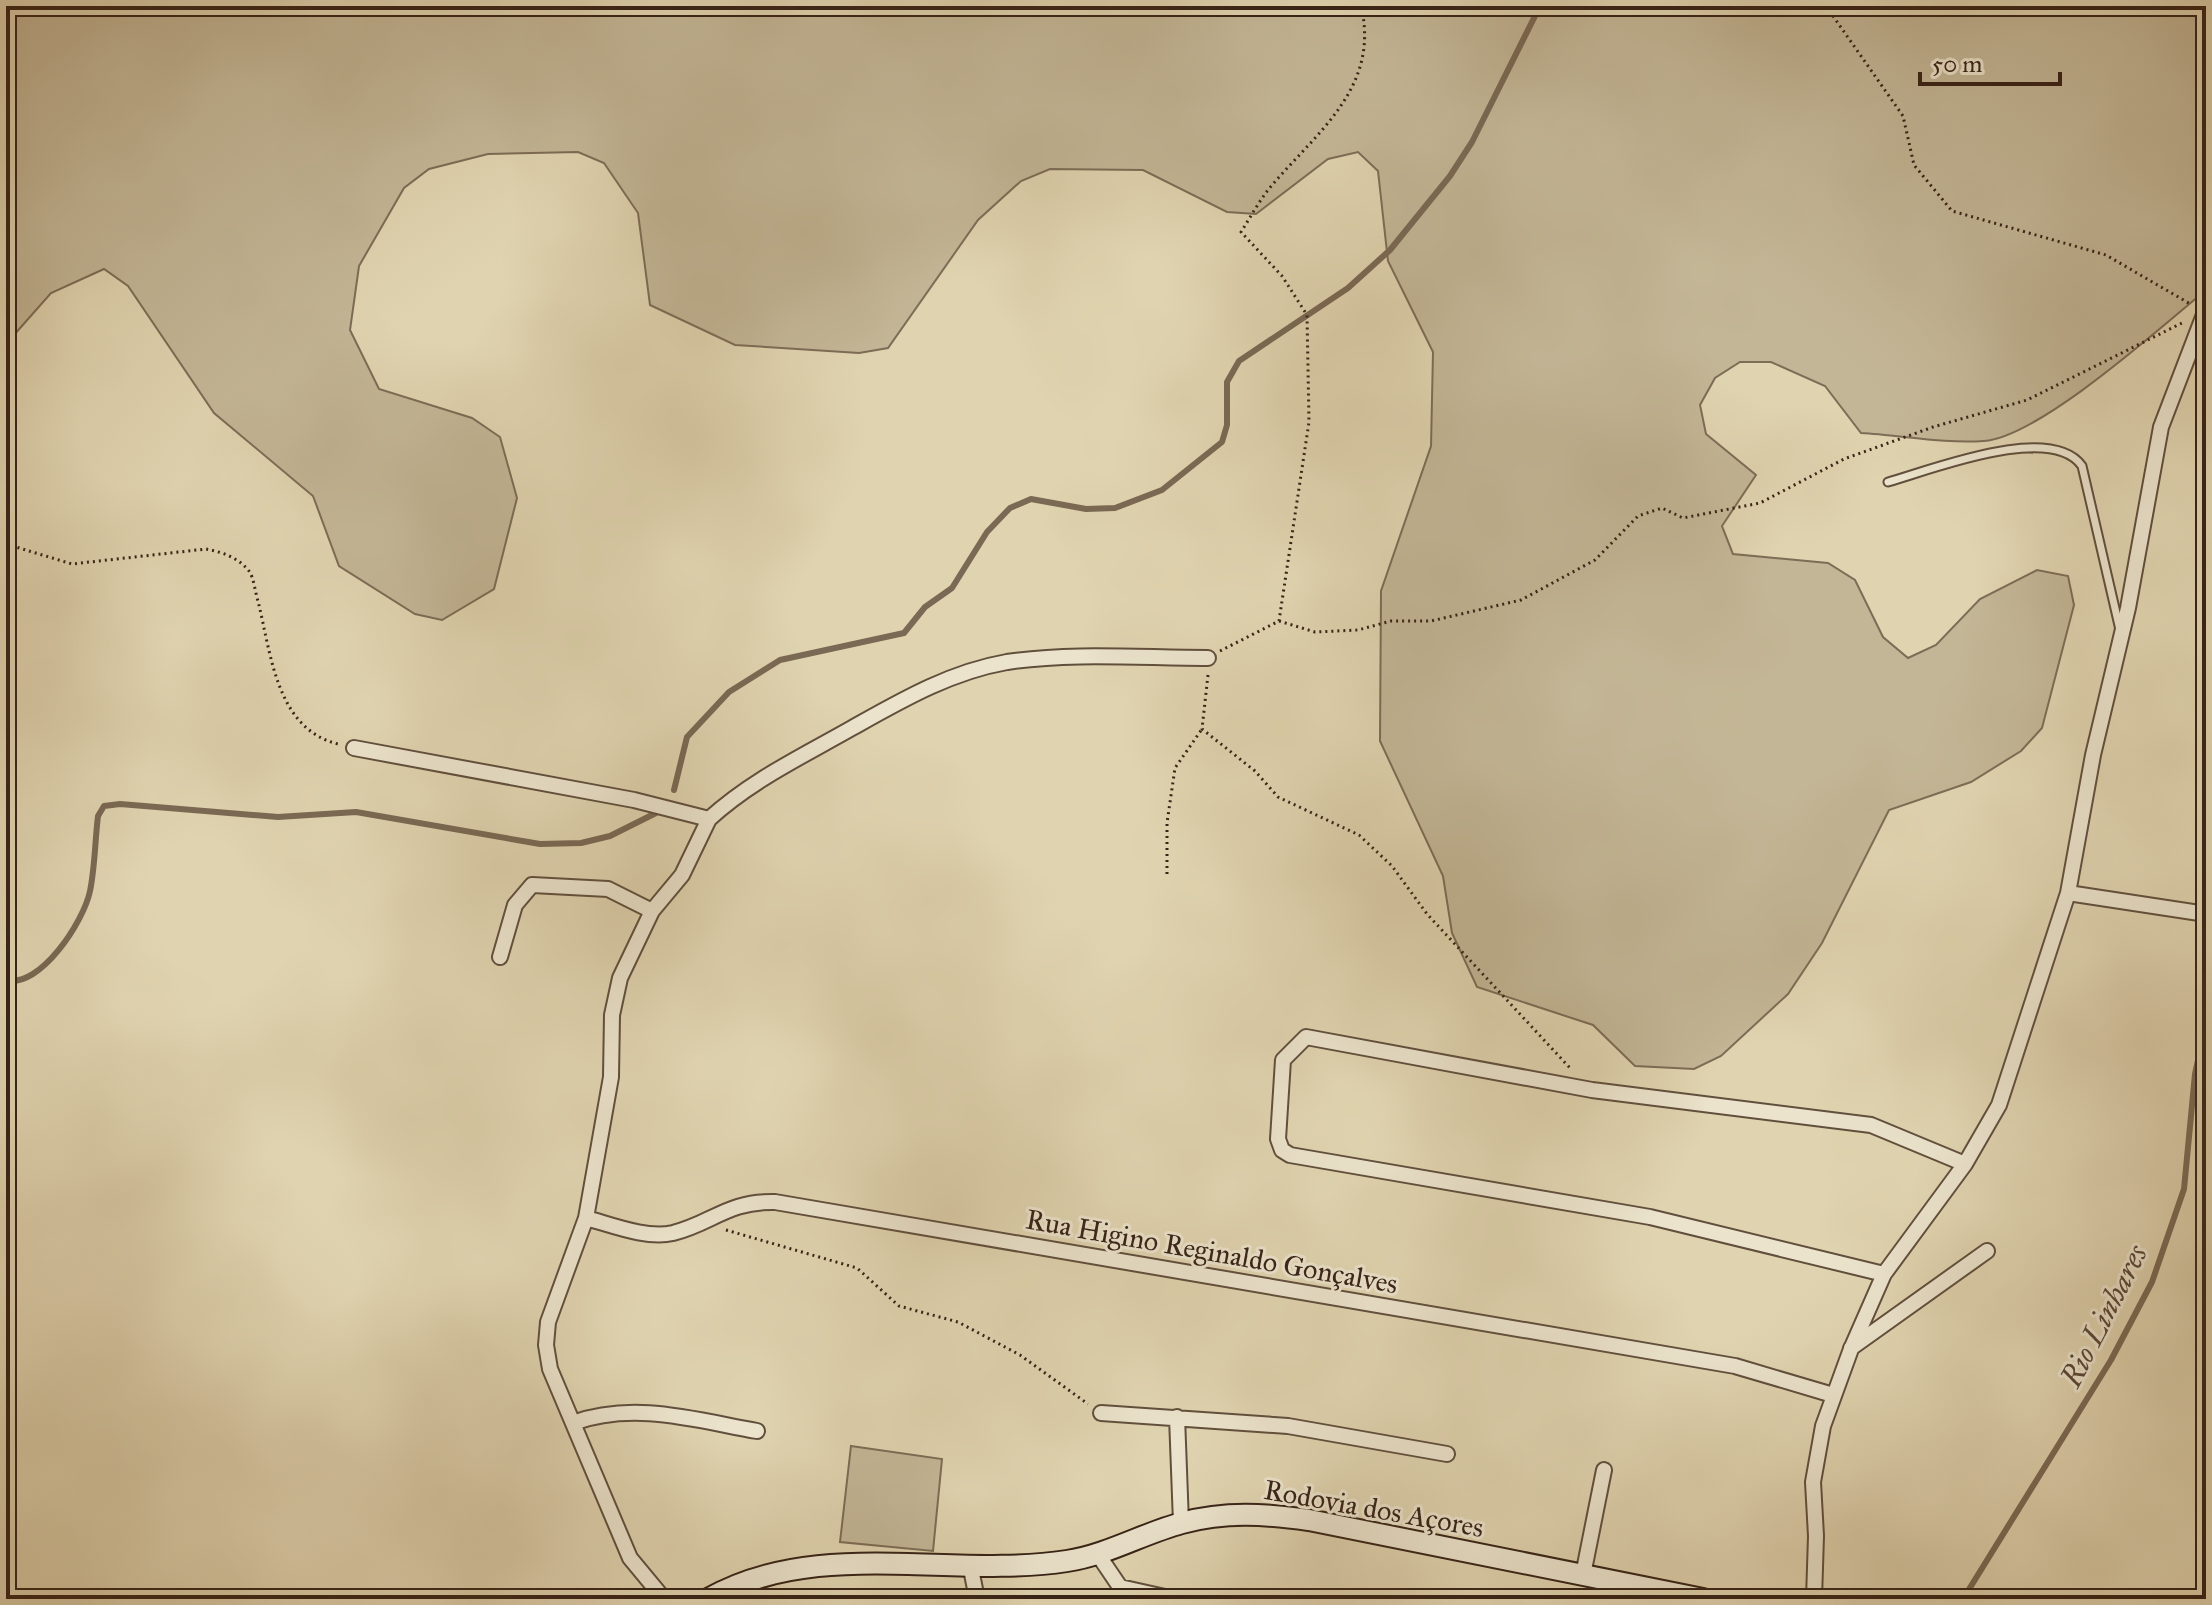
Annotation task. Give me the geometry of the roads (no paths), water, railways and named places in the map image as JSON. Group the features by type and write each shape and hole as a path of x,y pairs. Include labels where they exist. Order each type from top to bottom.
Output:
{"street":[{"path":"1814,1599 1816,1536 1813,1482 1833,1395 1884,1274 1965,1164 1999,1105 2068,893 2093,755 2121,636 2161,427 2205,312"},
{"path":"664,1599 630,1558 550,1369 546,1345 548,1322 586,1218 611,1077 612,1015 620,978 652,911 682,875 709,819 768,772 888,707 964,673 1007,662 1057,658 1208,658"},
{"path":"354,748 634,800 709,819"},
{"path":"500,957 515,905 532,885 544,883 608,889 652,911"},
{"path":"2068,893 2206,914"},
{"path":"1884,1274 1650,1217 1290,1155 1282,1150 1278,1139 1283,1060 1306,1037 1592,1090 1871,1125 1965,1164"},
{"name":"Rua Higino Reginaldo Gonçalves","path":"586,1218 650,1234 673,1233 740,1205 775,1202 1735,1366 1833,1395"},
{"path":"1851,1349 1987,1251"},
{"path":"573,1423 618,1411 648,1412 757,1431"},
{"path":"1101,1413 1342,1433 1447,1454"},
{"path":"1177,1417 1181,1523"},
{"path":"1583,1575 1604,1470"},
{"name":"Rodovia dos Açores","path":"708,1599 723,1590 790,1571 860,1564 1044,1563 1097,1553 1181,1523 1229,1515 1286,1517 1703,1599"},
{"path":"1097,1553 1120,1587 1174,1599"},
{"path":"970,1564 977,1599"}],"lane":[{"path":"1888,482 2028,446 2061,449 2075,456 2082,466 2121,636"}],"waterway":[{"path":"674,790 687,737 729,692 780,660 904,633 925,607 952,588 987,532 1010,508 1031,499 1086,509 1115,508 1162,490 1222,442 1227,425 1227,382 1239,361 1348,288 1390,250 1450,176 1472,142 1540,6"},
{"path":"6,980 19,980 33,974 46,964 70,935 90,891 98,816 104,806 120,804 278,817 356,812 540,844 581,843 610,836 656,813"},
{"name":"Rio Linhares","path":"2201,897 2198,838 2206,804"},
{"name":"Rio Linhares","path":"1963,1599 2111,1360 2152,1282 2184,1189 2195,1074 2206,1025"}]}
